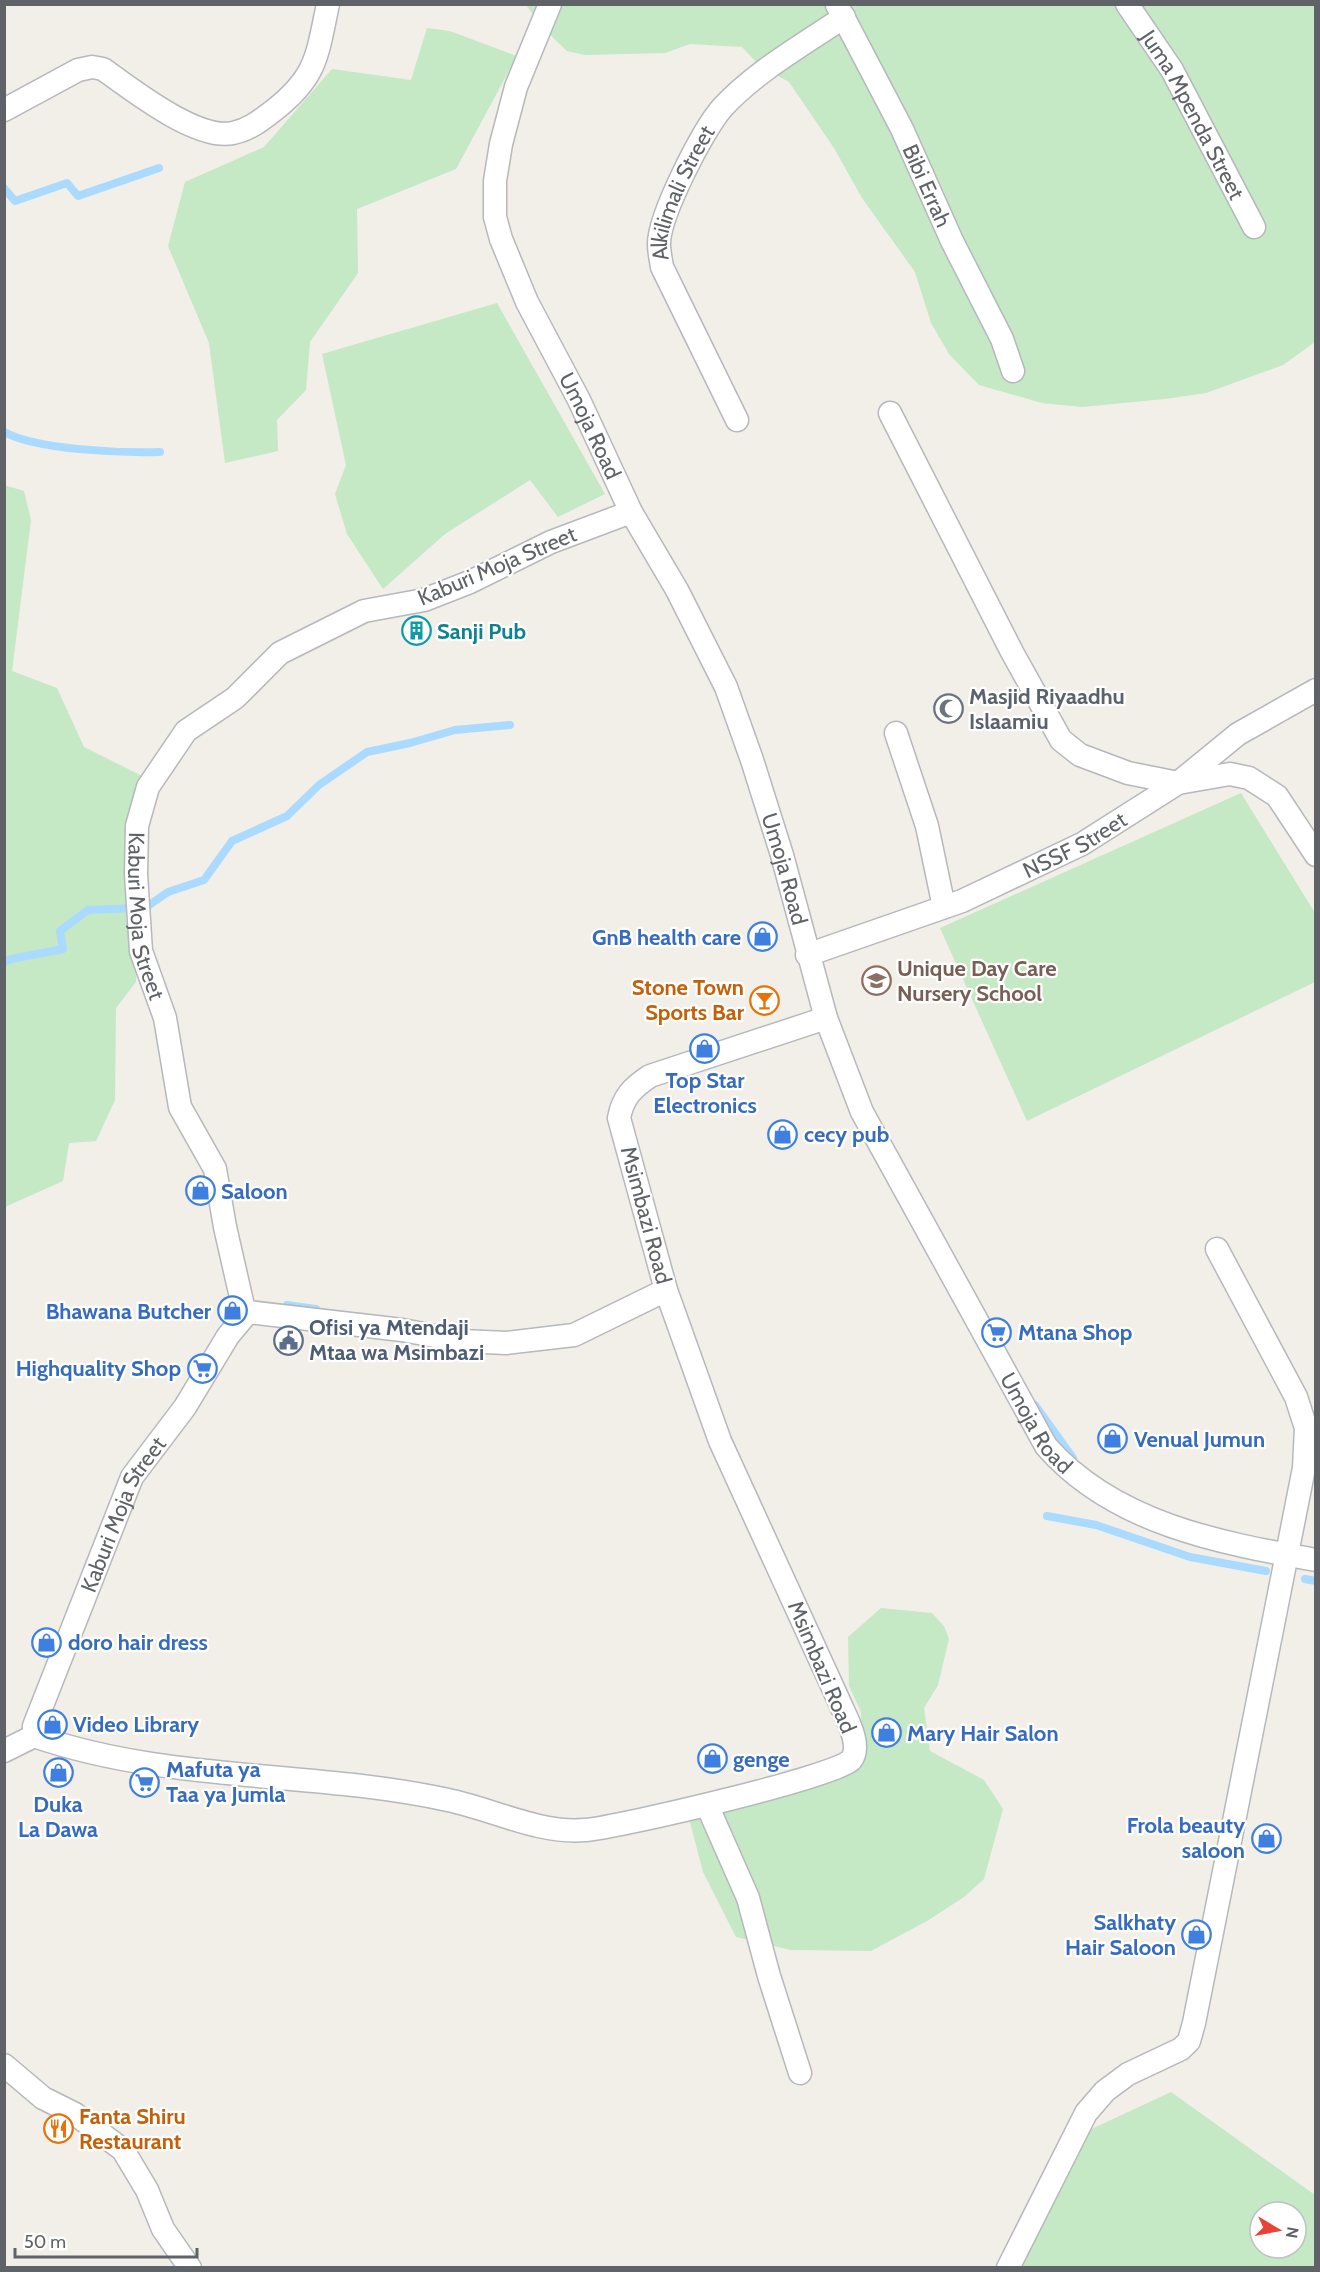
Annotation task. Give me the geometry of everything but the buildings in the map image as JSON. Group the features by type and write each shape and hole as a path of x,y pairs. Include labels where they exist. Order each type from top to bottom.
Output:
{"street":[{"path":"4,110 78,70 92,67 103,69 159,109 207,131 231,134 253,126 296,93 309,77 316,59 328,4"},
{"name":"Umoja Road","path":"550,4 516,87 495,181 495,217 501,239 527,302 579,400 631,512 677,590 726,687 782,855 807,955 826,1018 862,1112 1046,1446 1069,1470 1118,1504 1176,1529 1316,1560"},
{"name":"Juma Mpenda Street","path":"1126,4 1172,70 1254,227"},
{"name":"Bibi Errah","path":"840,11 902,129 952,241 1002,339 1013,371"},
{"name":"Alkilimali Street","path":"737,420 662,267 659,243 666,215 686,169 722,109 765,70 840,11"},
{"path":"890,413 1012,652 1061,740 1080,755 1099,762 1128,772 1178,783 1230,774 1249,778 1277,796 1316,855"},
{"name":"Kaburi Moja Street","path":"34,1736 34,1726 56,1665 132,1478 185,1407 228,1336 248,1312 243,1306 227,1239 215,1169 180,1107 165,1018 141,951 136,874 137,826 148,787 186,731 235,698 280,653 364,611 424,600 470,582 551,542 631,512"},
{"name":"NSSF Street","path":"807,955 944,907 1082,844 1178,783 1238,734 1316,690"},
{"path":"896,733 927,826 944,907"},
{"name":"Msimbazi Road","path":"34,1736 124,1761 221,1774 307,1780 448,1800 549,1827 584,1830 707,1805 846,1764 852,1759 855,1748 853,1734 720,1441 666,1290 619,1118 622,1101 633,1088 651,1076 826,1018"},
{"path":"1008,2268 1086,2113 1105,2091 1128,2074 1181,2049 1189,2041 1249,1750 1304,1468 1306,1428 1296,1397 1217,1250"},
{"path":"248,1312 402,1330 462,1341 506,1343 574,1335 666,1290"},
{"path":"4,1751 34,1736"},
{"path":"707,1805 748,1898 769,1976 800,2073"},
{"path":"4,2065 43,2098 75,2114 123,2150 147,2190 163,2229 189,2268"}],"green space":[{"path":"526,5 1315,5 1315,342 1283,365 1206,393 1165,399 1082,407 1042,403 979,385 949,354 931,323 915,272 862,198 834,148 789,82 760,66 742,47 690,44 665,53 585,55 567,51 543,28"},
{"path":"427,28 450,31 517,56 456,169 357,209 358,273 310,342 306,390 277,420 278,451 225,463 209,343 168,246 185,182 264,147 332,69 411,80"},
{"path":"497,303 605,494 558,517 530,480 445,534 383,589 347,534 335,494 346,465 322,354"},
{"path":"4,485 24,491 31,520 12,671 57,688 84,747 144,777 136,982 116,1008 115,1100 96,1141 69,1143 63,1181 5,1207"},
{"path":"1241,793 1315,913 1315,982 1027,1121 940,928"},
{"path":"881,1608 932,1613 944,1626 949,1639 938,1685 924,1708 930,1751 984,1780 1003,1809 984,1879 964,1897 927,1921 871,1951 791,1950 736,1937 703,1872 690,1822 715,1796 837,1760 860,1740 861,1712 849,1686 848,1637"},
{"path":"1171,2092 1315,2195 1315,2267 1004,2268 1070,2139"}],"waterway":[{"path":"4,188 15,201 67,183 78,196 159,168"},
{"path":"4,432 58,447 102,451 160,452"},
{"path":"4,962 63,949 60,931 88,910 139,908 142,910 168,892 204,880 232,841 287,816 319,785 367,752 455,730 510,725"},
{"path":"287,1305 316,1309"},
{"path":"1035,1405 1073,1458"},
{"path":"1047,1516 1096,1525 1190,1557 1266,1571"},
{"path":"1305,1579 1316,1581"}],"place":[{"name":"Sanji Pub","path":"416,631"},
{"name":"Masjid Riyaadhu Islaamiu","path":"948,709"},
{"name":"GnB health care","path":"762,937"},
{"name":"Unique Day Care Nursery School","path":"876,981"},
{"name":"Stone Town Sports Bar","path":"765,1000"},
{"name":"Top Star Electronics","path":"705,1048"},
{"name":"cecy pub","path":"783,1134"},
{"name":"Saloon","path":"200,1191"},
{"name":"Bhawana Butcher","path":"232,1311"},
{"name":"Mtana Shop","path":"997,1332"},
{"name":"Ofisi ya Mtendaji Mtaa wa Msimbazi","path":"288,1340"},
{"name":"Highquality Shop","path":"202,1368"},
{"name":"Venual Jumun","path":"1113,1439"},
{"name":"doro hair dress","path":"47,1642"},
{"name":"Video Library","path":"52,1724"},
{"name":"Mary Hair Salon","path":"886,1733"},
{"name":"genge","path":"712,1759"},
{"name":"Duka La Dawa","path":"58,1772"},
{"name":"Mafuta ya Taa ya Jumla","path":"145,1782"},
{"name":"Frola beauty saloon","path":"1266,1838"},
{"name":"Salkhaty Hair Saloon","path":"1197,1935"},
{"name":"Fanta Shiru Restaurant","path":"58,2129"}]}
